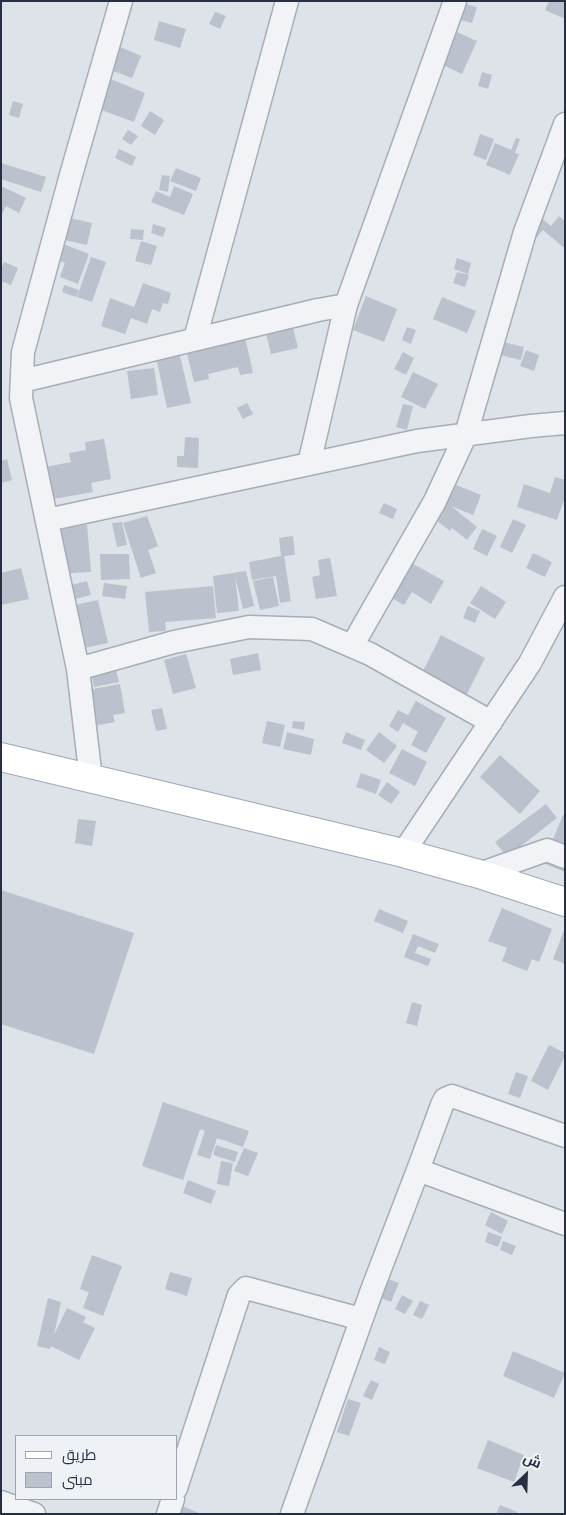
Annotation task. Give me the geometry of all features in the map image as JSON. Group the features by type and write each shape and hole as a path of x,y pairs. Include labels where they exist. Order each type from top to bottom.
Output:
{"main road":[{"path":"1,757 403,853 480,874 565,902"}],"street":[{"path":"91,779 78,669 21,398 23,352 70,175 121,1"},
{"path":"195,339 287,1"},
{"path":"309,464 346,305 455,1"},
{"path":"352,646 435,501 466,434 525,232 565,124"},
{"path":"22,381 318,310 346,305"},
{"path":"47,520 417,441 565,423"},
{"path":"403,853 530,663 565,597"},
{"path":"78,669 174,642 249,627 312,629 370,654 491,722"},
{"path":"480,874 548,850 565,857"},
{"path":"292,1514 361,1319 446,1098 452,1096 565,1136"},
{"path":"418,1170 565,1224"},
{"path":"178,1482 239,1295 246,1288 361,1319"},
{"path":"168,1514 173,1500"},
{"path":"1,1502 34,1514"}],"building":[{"path":"549,1 565,2 565,19 545,10"},
{"path":"458,2 477,7 472,23 453,18"},
{"path":"215,12 226,16 220,29 209,24"},
{"path":"159,21 186,29 180,48 154,40"},
{"path":"452,30 477,41 462,74 441,64"},
{"path":"118,46 141,56 132,78 108,69"},
{"path":"482,72 492,75 488,89 478,86"},
{"path":"108,78 145,93 134,122 96,108"},
{"path":"13,101 23,104 19,118 9,115"},
{"path":"150,111 164,120 155,135 141,126"},
{"path":"128,130 138,136 131,145 122,139"},
{"path":"480,134 494,139 486,160 473,155"},
{"path":"516,138 520,139 515,153 519,154 510,175 486,165 495,143 511,150"},
{"path":"119,149 136,157 132,166 115,158"},
{"path":"1,163 46,177 41,192 1,179"},
{"path":"176,168 201,178 196,191 170,181"},
{"path":"162,175 170,176 168,192 159,190"},
{"path":"1,186 26,198 19,213 6,206 1,216"},
{"path":"174,186 193,194 184,215 151,202 156,191 170,197"},
{"path":"538,215 551,226 559,216 565,221 565,245 563,247 543,230 534,240"},
{"path":"70,218 92,223 87,245 64,240"},
{"path":"153,224 166,228 163,237 151,233"},
{"path":"131,229 144,230 143,240 130,239"},
{"path":"141,241 157,246 151,265 135,261"},
{"path":"58,242 89,254 78,284 60,277 65,263 52,258"},
{"path":"91,257 106,262 92,302 77,297"},
{"path":"457,258 471,263 468,274 454,269"},
{"path":"4,262 18,268 11,285 1,281 1,270"},
{"path":"457,272 469,275 465,287 453,283"},
{"path":"143,283 171,293 168,304 163,303 160,312 152,309 147,324 131,318 125,334 101,326 110,298 134,307"},
{"path":"64,285 79,290 76,297 62,292"},
{"path":"366,296 397,309 384,342 353,330"},
{"path":"442,297 476,311 467,333 433,319"},
{"path":"407,327 416,330 411,344 402,340"},
{"path":"293,328 298,348 271,354 266,334"},
{"path":"245,337 253,373 240,375 238,367 208,374 209,379 194,382 186,350"},
{"path":"490,339 524,347 521,360 487,352"},
{"path":"526,350 539,355 534,371 520,366"},
{"path":"179,352 191,403 167,408 156,357"},
{"path":"403,352 414,358 406,375 394,369"},
{"path":"154,368 158,395 131,399 127,371"},
{"path":"413,372 438,384 425,409 401,397"},
{"path":"247,403 253,414 243,419 237,408"},
{"path":"403,404 413,406 407,430 396,427"},
{"path":"185,437 199,438 198,468 177,467 177,456 184,456"},
{"path":"104,439 111,479 91,483 93,492 42,501 36,469 71,462 69,453 86,450 85,442"},
{"path":"7,459 12,480 1,483 1,461"},
{"path":"555,477 565,480 565,497 557,520 517,507 524,484 550,493"},
{"path":"444,480 481,495 473,515 451,506 477,527 467,540 452,528 450,531 432,517"},
{"path":"384,503 397,509 393,519 379,513"},
{"path":"147,516 158,546 148,550 156,573 141,578 123,523"},
{"path":"513,519 526,525 512,553 500,547"},
{"path":"122,522 127,545 117,547 112,523"},
{"path":"87,525 91,572 55,574 52,527"},
{"path":"482,529 497,536 487,556 473,549"},
{"path":"293,536 295,555 284,556 291,601 280,603 276,576 252,580 249,562 281,556 279,538"},
{"path":"533,553 552,562 545,577 526,568"},
{"path":"100,554 129,554 130,579 101,580"},
{"path":"330,558 337,596 316,599 312,577 320,575 318,560"},
{"path":"408,561 444,581 431,604 412,592 404,605 388,596"},
{"path":"21,568 29,599 1,605 1,573"},
{"path":"246,571 254,606 243,609 235,576 239,611 217,613 213,576"},
{"path":"273,577 279,606 260,610 253,581"},
{"path":"87,581 91,595 64,602 60,588"},
{"path":"104,583 127,586 125,599 102,596"},
{"path":"213,586 216,618 165,622 166,631 149,632 145,592"},
{"path":"481,586 506,602 495,619 470,603"},
{"path":"98,600 108,643 74,650 65,607"},
{"path":"468,606 480,611 475,623 463,618"},
{"path":"441,635 485,658 465,698 421,675"},
{"path":"258,653 261,670 233,675 230,659"},
{"path":"186,654 196,688 173,694 164,660"},
{"path":"114,662 119,682 94,687 90,667"},
{"path":"90,675 93,689 120,684 125,713 113,715 115,722 88,727"},
{"path":"416,701 446,718 426,753 411,745 418,732 403,723 398,732 389,726 398,710 408,715"},
{"path":"162,708 167,729 156,731 151,710"},
{"path":"267,721 285,725 280,747 262,743"},
{"path":"293,721 305,722 304,730 292,728"},
{"path":"287,732 314,739 311,755 283,749"},
{"path":"346,732 365,740 361,750 342,743"},
{"path":"379,732 397,746 384,763 366,750"},
{"path":"402,749 427,762 415,786 389,773"},
{"path":"500,755 540,791 520,814 480,777"},
{"path":"361,773 381,780 376,794 356,787"},
{"path":"387,782 400,792 391,804 378,795"},
{"path":"546,804 557,818 507,857 495,842"},
{"path":"563,815 565,815 565,872 543,863"},
{"path":"78,819 96,821 92,846 75,843"},
{"path":"1,890 134,933 94,1054 1,1024"},
{"path":"502,908 552,929 539,962 532,959 527,971 502,961 507,948 488,941"},
{"path":"379,909 408,921 403,933 374,921"},
{"path":"565,928 565,964 553,959"},
{"path":"413,934 439,944 435,953 418,946 415,953 431,959 428,966 404,957"},
{"path":"412,1002 422,1005 417,1026 406,1023"},
{"path":"549,1045 565,1053 565,1056 548,1090 531,1081"},
{"path":"516,1072 528,1076 520,1098 508,1094"},
{"path":"163,1102 249,1131 243,1147 217,1138 210,1159 197,1155 205,1131 200,1129 183,1180 142,1166"},
{"path":"216,1145 238,1152 235,1162 213,1155"},
{"path":"244,1148 258,1153 248,1176 234,1171"},
{"path":"221,1161 233,1163 229,1186 217,1184"},
{"path":"188,1180 216,1191 211,1204 183,1193"},
{"path":"491,1212 508,1221 502,1234 485,1225"},
{"path":"488,1232 502,1237 498,1247 485,1242"},
{"path":"503,1241 516,1246 512,1255 500,1250"},
{"path":"92,1255 122,1266 103,1316 83,1308 89,1292 80,1289"},
{"path":"170,1272 192,1278 187,1296 165,1289"},
{"path":"383,1277 399,1283 391,1302 376,1296"},
{"path":"402,1295 413,1301 405,1314 395,1309"},
{"path":"48,1298 61,1302 54,1335 67,1308 86,1317 83,1322 95,1328 79,1360 51,1346 50,1349 37,1346"},
{"path":"420,1301 429,1305 422,1319 413,1315"},
{"path":"379,1347 390,1352 385,1364 374,1360"},
{"path":"513,1351 565,1373 554,1398 503,1376"},
{"path":"371,1380 379,1384 372,1400 363,1396"},
{"path":"348,1399 361,1403 349,1436 337,1432"},
{"path":"488,1440 524,1455 514,1482 477,1468"},
{"path":"178,1504 201,1514 174,1514"},
{"path":"500,1505 517,1512 516,1514 496,1514"}]}
